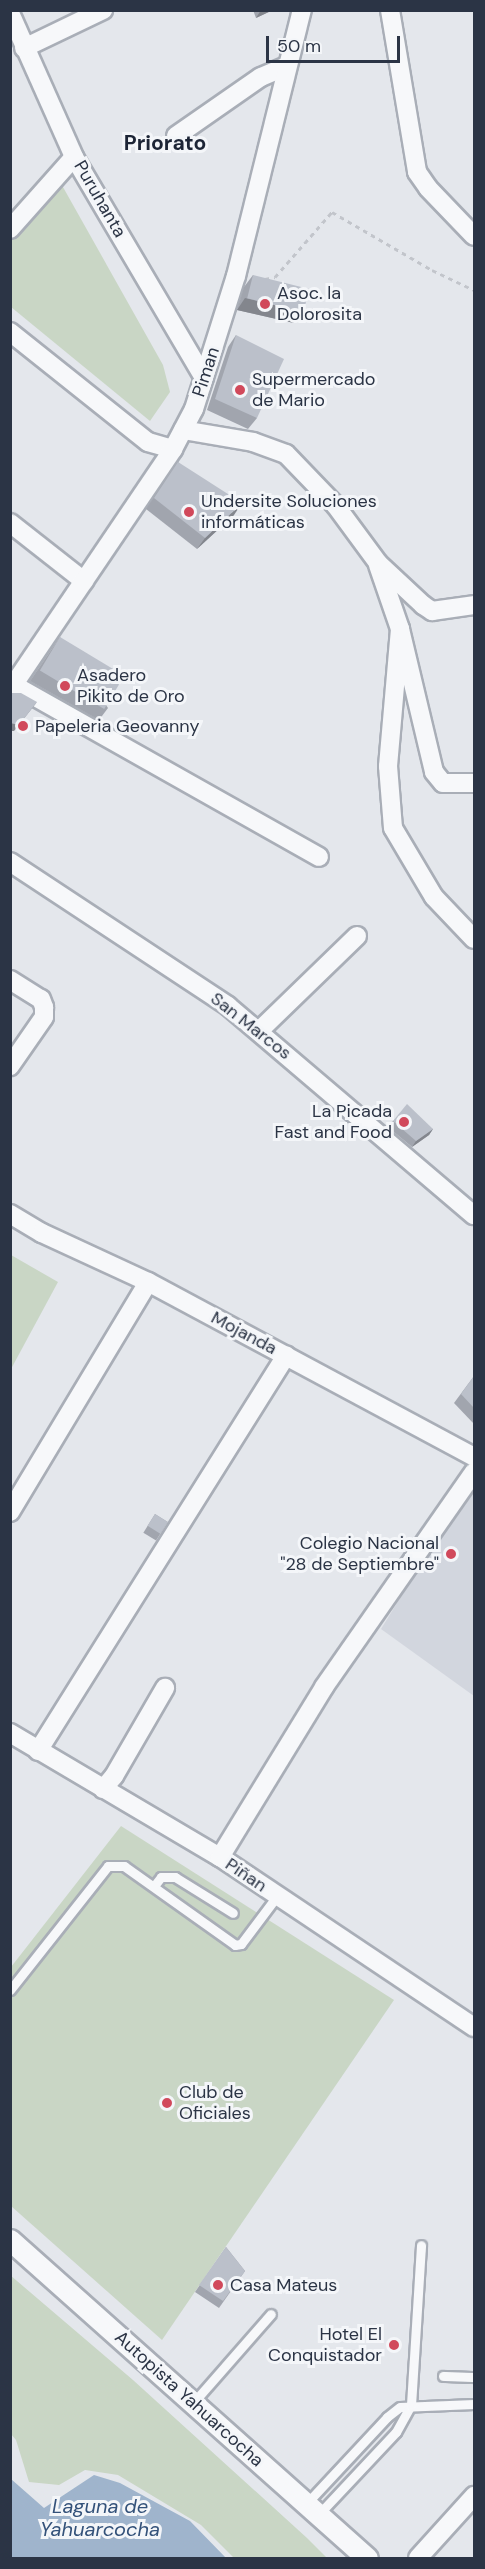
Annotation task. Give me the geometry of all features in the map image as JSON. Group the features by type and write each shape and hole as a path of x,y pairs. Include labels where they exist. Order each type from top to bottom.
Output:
{"street":[{"path":"24,48 103,10"},
{"name":"Piman","path":"12,688 173,449 194,409 236,276 302,10"},
{"path":"390,10 417,172 428,188 474,236"},
{"name":"Puruhanta","path":"10,13 74,157 204,378"},
{"path":"176,136 261,77 287,66"},
{"path":"10,229 74,157"},
{"path":"10,332 148,442 173,449"},
{"path":"183,430 253,442 286,454 336,506 378,563 432,611 474,605"},
{"path":"10,523 84,581"},
{"path":"378,563 400,629 434,772 443,783 474,783"},
{"path":"400,629 388,766 393,828 434,897 474,939"},
{"path":"12,688 319,857"},
{"name":"San Marcos","path":"10,862 228,1006 260,1030 474,1215"},
{"path":"260,1030 357,936"},
{"path":"10,980 41,999 44,1007 44,1017 10,1066"},
{"name":"Mojanda","path":"10,1214 42,1233 148,1282 474,1457"},
{"path":"10,1512 148,1282"},
{"path":"38,1751 286,1355"},
{"path":"219,1857 324,1687 474,1472"},
{"path":"103,1789 114,1776 165,1688"},
{"name":"Piñan","path":"10,1733 219,1857 474,2027"},
{"name":"Autopista Yahuarcocha","path":"10,2240 366,2559"},
{"path":"418,2559 474,2496"}],"lane":[{"path":"10,1990 108,1866 124,1866 235,1945 241,1944 277,1896"},
{"path":"154,1886 161,1877 175,1877 233,1914"},
{"path":"312,2509 396,2432 411,2405 421,2245"},
{"path":"193,2403 271,2314"},
{"path":"443,2376 474,2377"},
{"path":"312,2509 387,2417 400,2407 474,2404"}],"path":[{"path":"236,276 267,279 275,277 332,212 432,270 474,290"}],"shaded area":[{"name":"Colegio Nacional \"28 de Septiembre\"","path":"474,1480 474,1696 381,1629"}],"green space":[{"path":"59,180 163,365 170,392 150,421 11,307 10,232"},
{"path":"11,1255 58,1282 11,1369"},
{"name":"Club de Oficiales","path":"121,1826 394,2000 162,2340 11,2206 11,1967"},
{"path":"10,2275 133,2380 327,2558 234,2558 201,2525 118,2475 85,2470 59,2485 29,2482 16,2440 11,2434"}],"water":[{"name":"Laguna de Yahuarcocha","path":"94,2475 120,2483 190,2521 226,2558 11,2558 11,2479 44,2508"}],"building":[{"path":"253,275 309,289 303,312 247,298"},
{"name":"Supermercado de Mario","path":"236,335 284,359 257,418 215,399"},
{"name":"Undersite Soluciones informáticas","path":"178,462 242,503 205,538 154,498"},
{"path":"60,637 124,676 104,709 40,670"},
{"path":"10,693 21,693 37,702 19,725 10,723"},
{"path":"407,1104 433,1129 416,1141 393,1121"},
{"path":"474,1376 474,1408 461,1394"},
{"path":"155,1514 168,1522 160,1534 148,1526"},
{"name":"Casa Mateus","path":"226,2247 245,2271 223,2301 199,2285"}],"place":[{"name":"Asoc. la Dolorosita","path":"265,304"},
{"name":"Supermercado de Mario","path":"240,390"},
{"name":"Undersite Soluciones informáticas","path":"189,512"},
{"name":"Asadero Pikito de Oro","path":"65,686"},
{"name":"Papeleria Geovanny","path":"23,726"},
{"name":"La Picada Fast and Food","path":"404,1122"},
{"name":"Colegio Nacional \"28 de Septiembre\"","path":"451,1554"},
{"name":"Club de Oficiales","path":"167,2103"},
{"name":"Casa Mateus","path":"218,2285"},
{"name":"Hotel El Conquistador","path":"394,2345"}],"district":[{"name":"Priorato","path":"165,143"}]}
